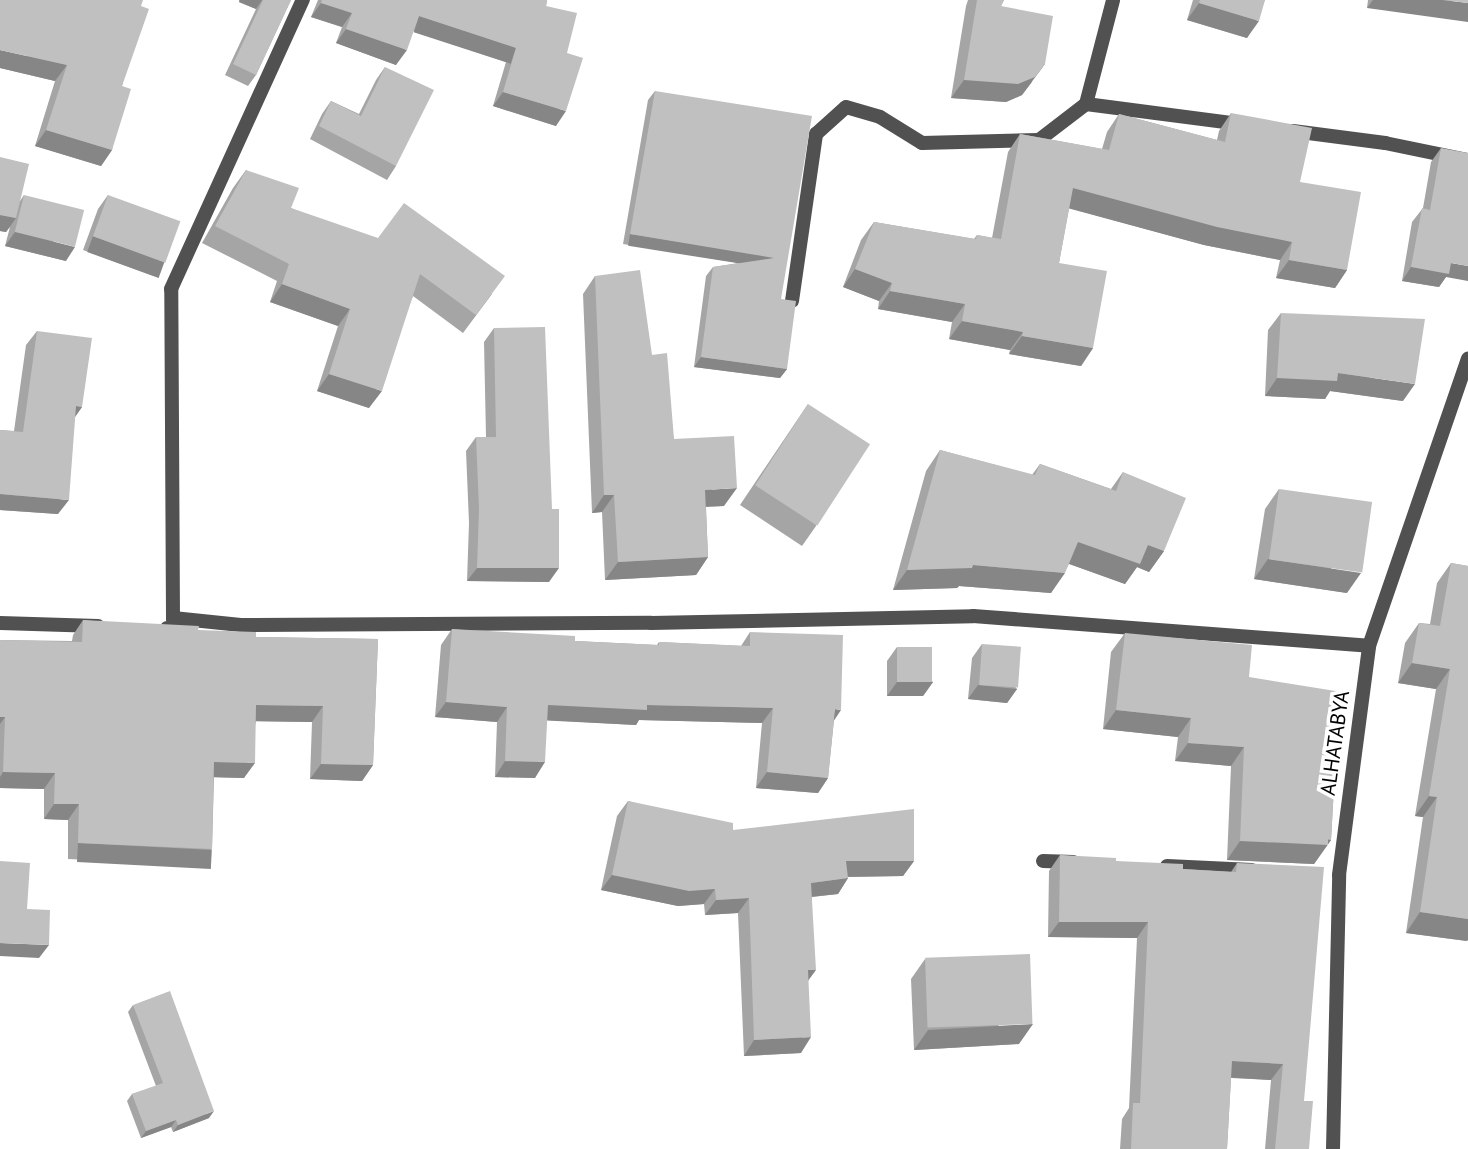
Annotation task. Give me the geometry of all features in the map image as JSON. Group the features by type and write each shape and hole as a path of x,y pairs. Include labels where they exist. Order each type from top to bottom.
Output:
{"street":[{"path":"152,628 180,628 173,618 171,289 303,0"},
{"path":"792,301 816,134 846,107 880,117 922,143 1039,141 1086,104 1113,0"},
{"path":"1086,104 1385,143 1468,160"},
{"name":"ALHATABYA","path":"1333,1149 1333,874 1370,646 1468,359"},
{"path":"173,618 241,625 651,623 973,616 1370,646"},
{"path":"0,624 111,626"},
{"path":"1043,861 1084,863"},
{"path":"1151,865 1273,870"}],"building":[{"path":"0,0 143,0 141,6 149,9 122,86 131,89 112,150 46,130 67,65 0,50"},
{"path":"263,0 291,0 256,75 233,64"},
{"path":"322,0 547,0 546,6 577,13 567,53 583,58 566,111 503,92 516,48 419,16 407,50 346,29 352,13 321,3"},
{"path":"977,0 1004,0 1001,6 1053,16 1045,64 1035,77 1018,84 964,80"},
{"path":"1200,0 1265,0 1259,21 1199,3"},
{"path":"1443,0 1468,0 1468,3"},
{"path":"385,67 434,90 396,166 319,126 331,101 361,116"},
{"path":"655,91 812,116 781,299 796,301 787,369 701,357 713,267 774,258 630,234"},
{"path":"1231,113 1312,128 1300,182 1361,192 1347,270 1289,260 1292,242 1217,227 1073,188 1059,263 1107,271 1093,348 1022,336 1023,332 962,321 965,304 890,291 892,283 855,269 874,222 976,239 977,235 1001,239 1020,134 1109,150 1119,114 1225,142"},
{"path":"1441,148 1468,153 1468,266 1451,263 1449,274 1411,267 1422,208 1430,210"},
{"path":"0,157 29,164 16,218 0,215"},
{"path":"246,170 299,188 291,208 378,238 404,203 505,276 476,315 420,274 382,391 329,374 350,309 282,284 289,264 215,226"},
{"path":"24,195 84,210 75,247 15,232"},
{"path":"108,195 180,221 165,263 93,236"},
{"path":"640,270 652,355 667,353 674,439 734,436 737,488 705,490 708,557 618,562 614,495 604,495 595,276"},
{"path":"1281,313 1425,319 1415,384 1338,373 1337,381 1277,378"},
{"path":"545,327 552,509 559,509 559,568 477,568 479,509 476,437 496,437 494,328"},
{"path":"37,331 92,338 82,407 76,406 69,500 0,494 0,430 23,432"},
{"path":"808,404 870,444 817,526 755,485"},
{"path":"940,450 1035,475 1040,464 1116,491 1123,472 1186,498 1164,551 1148,545 1140,564 1078,542 1065,573 973,565 972,568 907,570"},
{"path":"1279,489 1372,502 1362,572 1269,559"},
{"path":"1451,563 1468,566 1468,919 1420,912 1437,797 1429,796 1450,669 1412,663 1419,623 1440,626"},
{"path":"83,620 199,626 198,630 256,632 256,637 378,639 373,765 321,764 323,706 256,705 255,763 214,762 212,849 78,843 79,804 54,804 55,773 3,772 5,717 0,717 0,640 82,642"},
{"path":"452,629 575,636 575,641 659,645 659,642 750,646 750,632 843,635 841,710 835,709 828,778 767,772 773,708 647,705 647,710 548,705 545,762 505,761 507,707 446,702"},
{"path":"1125,633 1252,645 1249,677 1348,693 1335,770 1331,840 1328,839 1328,845 1240,841 1244,747 1188,743 1191,718 1116,710"},
{"path":"982,644 1021,647 1018,688 979,685"},
{"path":"897,647 932,647 932,682 897,682"},
{"path":"628,801 733,823 733,830 914,809 914,861 846,861 848,878 811,883 816,970 808,970 811,1037 754,1040 749,898 716,900 715,889 689,891 612,875"},
{"path":"1060,855 1183,864 1183,869 1236,872 1237,863 1324,867 1304,1101 1313,1101 1309,1149 1275,1149 1283,1064 1232,1061 1227,1149 1131,1149 1133,1103 1140,1103 1148,922 1059,922"},
{"path":"0,861 30,863 27,909 50,910 49,945 0,943"},
{"path":"1030,954 1032,1024 928,1028 925,958"},
{"path":"170,991 214,1111 178,1125 176,1120 146,1131 132,1094 163,1083 133,1005"}]}
